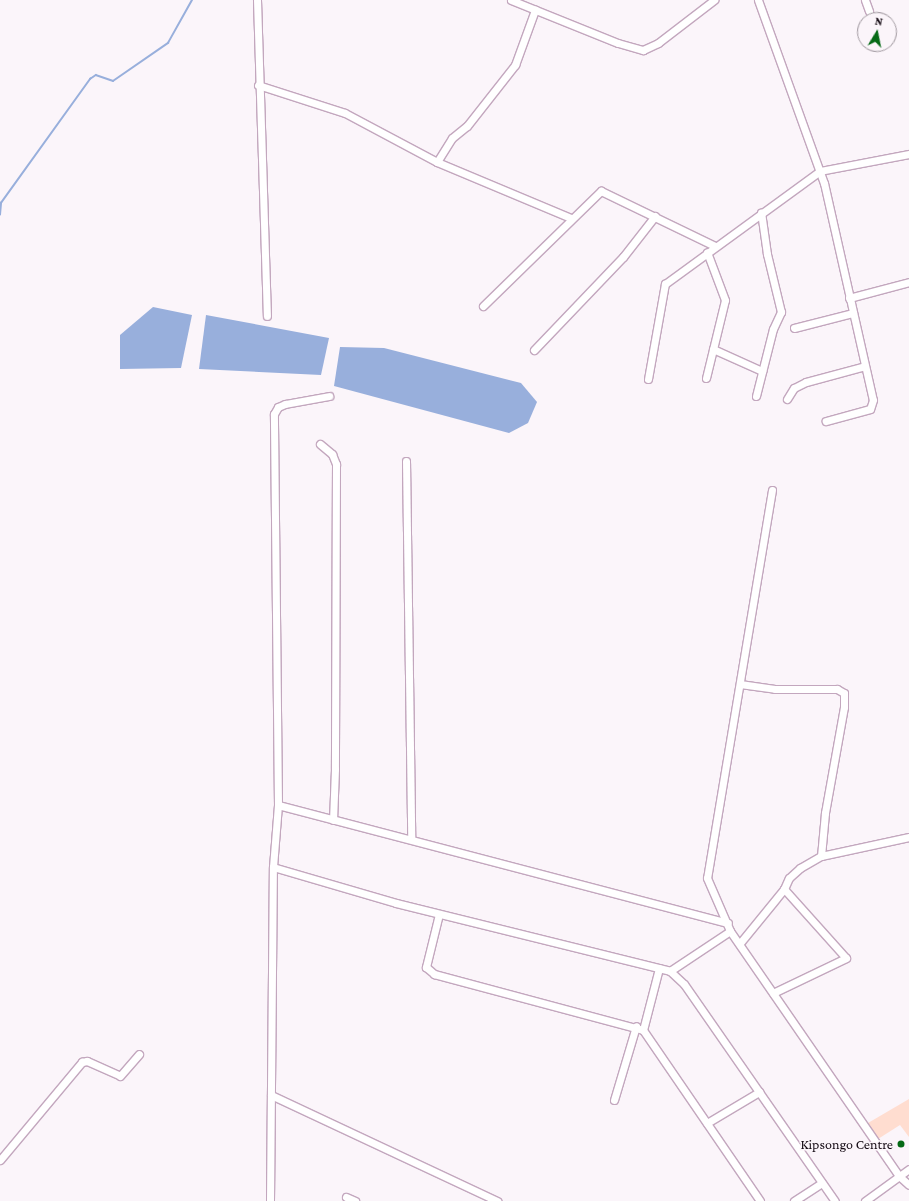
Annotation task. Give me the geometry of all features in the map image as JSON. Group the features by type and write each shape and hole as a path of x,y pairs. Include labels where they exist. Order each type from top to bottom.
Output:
{"street":[{"path":"257,0 258,85 267,316"},
{"path":"511,0 618,43 643,50 658,43 714,0"},
{"path":"758,0 820,171 873,406 826,421"},
{"path":"865,0 869,11"},
{"path":"438,162 452,138 467,126 516,65 535,10"},
{"path":"258,85 345,113 438,162 571,218"},
{"path":"648,379 663,287 761,212 820,171 909,154"},
{"path":"483,306 601,190 715,246"},
{"path":"756,396 773,329 781,312 767,254 761,212"},
{"path":"534,350 623,257 654,216"},
{"path":"706,378 725,296 707,252"},
{"path":"849,298 909,282"},
{"path":"794,328 853,312"},
{"path":"713,349 762,370"},
{"path":"787,399 794,388 806,382 865,366"},
{"path":"270,1201 273,867 278,805 274,414 278,407 285,404 329,396"},
{"path":"320,444 332,454 336,464 336,769 333,820"},
{"path":"406,461 411,839"},
{"path":"772,490 707,874 708,882 728,923 730,931 740,943 773,994 900,1176 909,1185"},
{"path":"740,684 775,689 837,689 844,693 844,707 833,758 821,856"},
{"path":"278,805 728,923"},
{"path":"740,943 784,889 789,878 821,856 909,837"},
{"path":"273,867 439,914 659,968 670,972 684,984 835,1201"},
{"path":"773,994 846,958 784,889"},
{"path":"439,914 426,968 434,974 639,1028 707,1123 760,1201"},
{"path":"670,972 730,931"},
{"path":"614,1100 659,968"},
{"path":"0,1160 82,1062 87,1061 120,1076 139,1054"},
{"path":"707,1123 759,1092"},
{"path":"271,1095 498,1201"},
{"path":"865,1201 909,1170"},
{"path":"794,1201 822,1183"},
{"path":"346,1197 355,1201"}],"shaded area":[{"path":"909,1099 909,1137 900,1125 878,1139 868,1123"}],"water":[{"path":"153,307 192,315 181,368 120,369 120,335"},
{"path":"206,315 329,338 321,375 199,369"},
{"path":"340,347 384,348 521,383 537,402 528,423 509,433 334,386"}],"waterway":[{"path":"0,215 1,203 90,79 96,75 113,81 168,43 192,0"}],"place":[{"name":"Kipsongo Centre","path":"901,1144"}]}
